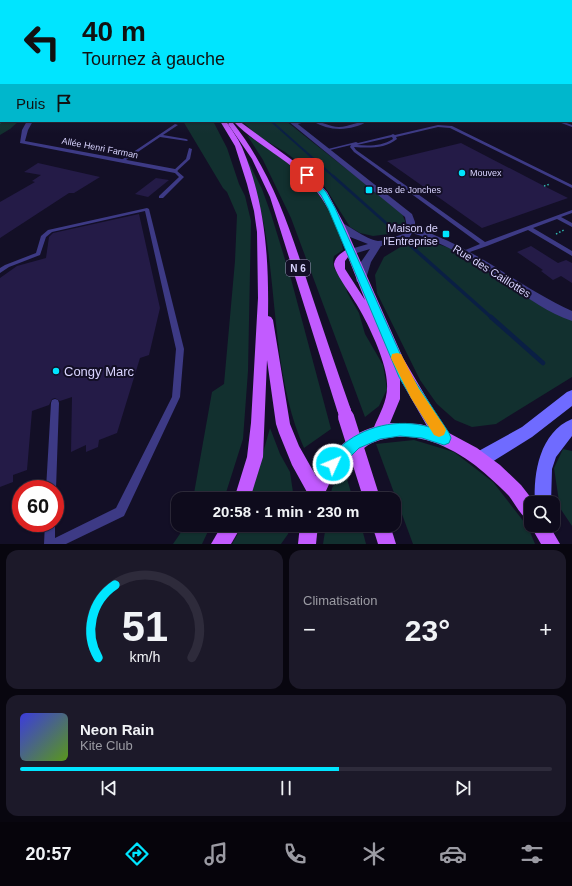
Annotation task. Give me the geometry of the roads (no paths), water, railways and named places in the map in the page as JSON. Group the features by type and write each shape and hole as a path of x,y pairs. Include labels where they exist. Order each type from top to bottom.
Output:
{"main road":[{"path":"224,122 238,146 251,184 258,211 261,232 263,298 258,423 255,457 244,492"},
{"name":"N 6","path":"230,122 250,149 279,214 370,492"},
{"name":"N 6","path":"233,122 238,132"},
{"path":"237,122 249,134 289,159 324,194 339,224 361,279 403,373 444,438"},
{"path":"350,252 340,258 338,263 340,269 366,310 390,363 394,383 392,399 380,432"},
{"path":"263,298 283,424 287,438 314,492"},
{"path":"481,459 528,432 571,397"},
{"path":"542,496 541,484 548,451 562,434 572,426"},
{"path":"318,492 333,464 354,443 380,432 400,429 444,438 462,447 481,459 504,479 524,503"},
{"path":"220,544 228,532"},
{"path":"383,532 387,544"}],"street":[{"name":"Allée Henri Farman","path":"29,122 25,130 22,142 175,171"},
{"path":"292,122 409,216 412,225 411,230 406,236 350,252"},
{"path":"339,224 353,235 378,244"},
{"name":"Rue des Caillottes","path":"411,230 448,243 465,252 538,300 572,316"},
{"path":"361,279 366,262 378,244"}],"lane":[{"path":"317,122 329,128 339,128 364,122"},
{"path":"561,122 572,126"},
{"path":"122,161 176,125"},
{"path":"326,150 438,126 451,127 572,187"},
{"path":"353,146 369,147 391,142 395,139 393,135"},
{"path":"159,136 186,140"},
{"path":"353,146 357,143"},
{"path":"353,146 355,151 485,245"},
{"path":"161,197 182,177 175,171 188,159 190,149"},
{"path":"0,271 7,266 38,254 44,236 50,231 147,209 180,348 176,397 120,512 54,544"},
{"path":"465,252 572,211"},
{"path":"558,217 572,225"},
{"path":"529,228 572,254"},
{"path":"51,480 55,403"},
{"path":"49,544 50,532"}],"waterway":[{"path":"272,122 334,177"},
{"path":"333,176 395,231"},
{"path":"411,246 492,318"},
{"path":"491,317 543,363"}],"place":[{"name":"Mouvex","path":"462,173"},
{"name":"Bas de Jonches","path":"369,190"},
{"name":"Maison de l'Entreprise","path":"446,234"},
{"name":"Congy Marc","path":"56,371"}]}
